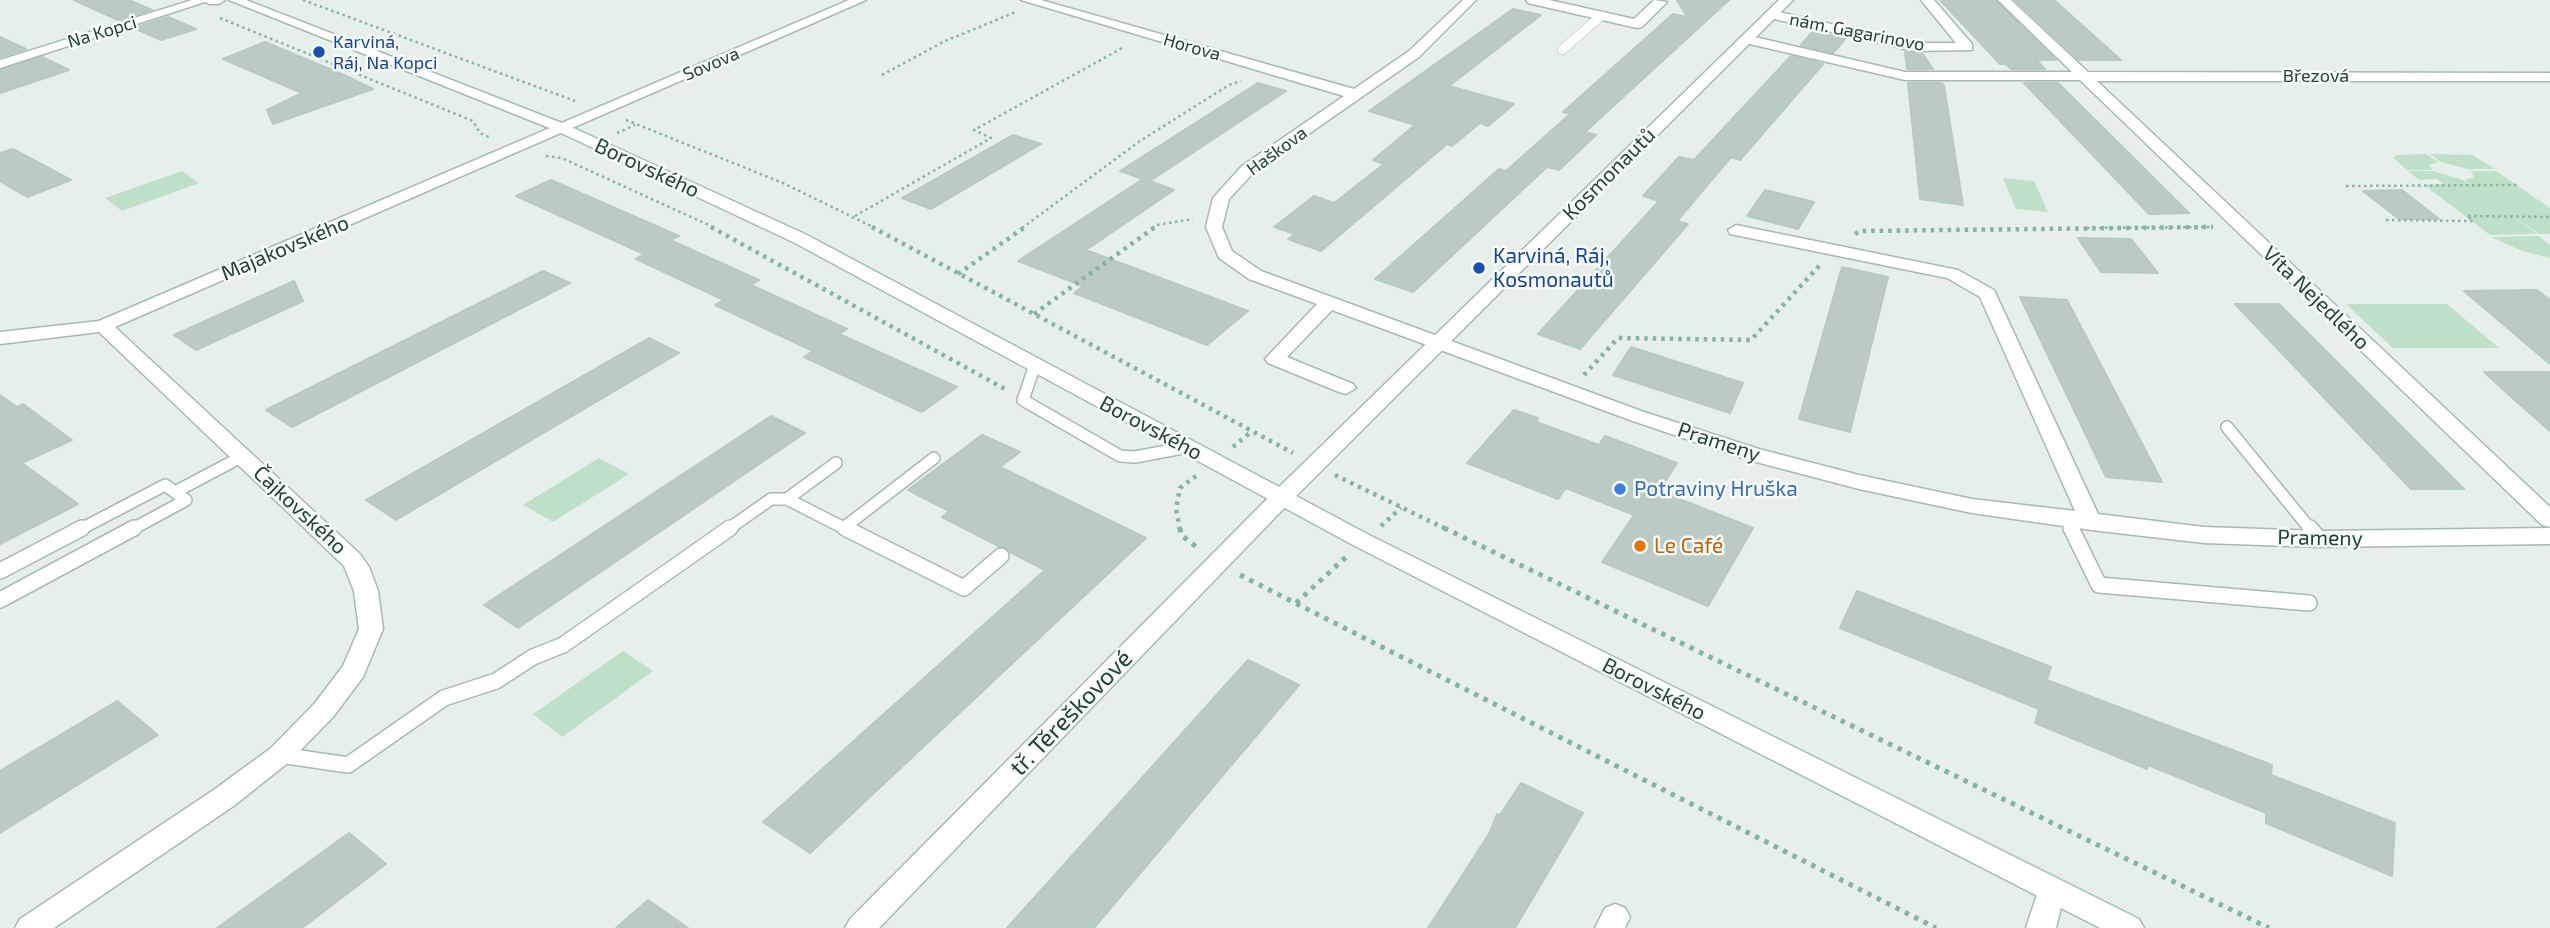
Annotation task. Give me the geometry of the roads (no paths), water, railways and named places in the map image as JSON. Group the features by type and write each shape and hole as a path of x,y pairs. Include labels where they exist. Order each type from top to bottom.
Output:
{"street":[{"name":"Na Kopci","path":"0,64 207,0 219,0"},
{"name":"Borovského","path":"234,0 562,128 801,239 1282,498 2051,891 2129,928"},
{"name":"Sovova","path":"562,128 860,0"},
{"name":"Haškova","path":"1328,303 1255,275 1225,254 1214,227 1221,198 1248,169 1414,54 1470,0"},
{"path":"1532,0 1637,24 1661,2 1660,0"},
{"name":"Kosmonautů","path":"1282,498 1787,0"},
{"name":"nám. Gagarinovo","path":"1770,14 1914,47 1967,47 1927,0"},
{"path":"2004,0 2082,76"},
{"name":"Horova","path":"1031,1 1358,95"},
{"name":"Březová","path":"1746,39 1905,76 2550,77"},
{"name":"Víta Nejedlého","path":"2082,76 2550,520"},
{"name":"Majakovského","path":"0,338 103,326 562,128"},
{"path":"1736,230 1952,274 1988,294 2091,523"},
{"path":"1346,387 1275,359 1328,303 1438,343"},
{"name":"Čajkovského","path":"30,928 225,797 280,755 324,710 354,670 371,629 366,591 358,567 103,326"},
{"name":"Prameny","path":"1438,343 1637,416 1752,454 1859,482 1972,506 2067,520 2204,535 2319,539 2550,536"},
{"name":"tř. Těreškovové","path":"860,928 1282,498"},
{"path":"2041,928 2051,891"}],"lane":[{"path":"1562,50 1601,16"},
{"path":"1035,366 1023,400 1120,456 1135,457 1188,447"},
{"path":"2227,427 2319,539"},
{"path":"175,492 243,456"},
{"path":"846,526 934,458"},
{"path":"787,499 836,463"},
{"path":"0,571 165,485 186,500 0,600"},
{"path":"280,755 348,765 444,698 496,681 533,657 563,645 771,499 787,499 846,526 964,588 1001,556"},
{"path":"2067,520 2099,585 2309,603"}],"place":[{"name":"Karviná, Ráj, Na Kopci","path":"319,52"},
{"name":"Karviná, Ráj, Kosmonautů","path":"1479,268"},
{"name":"Potraviny Hruška","path":"1620,489"},
{"name":"Le Café","path":"1640,546"}]}
